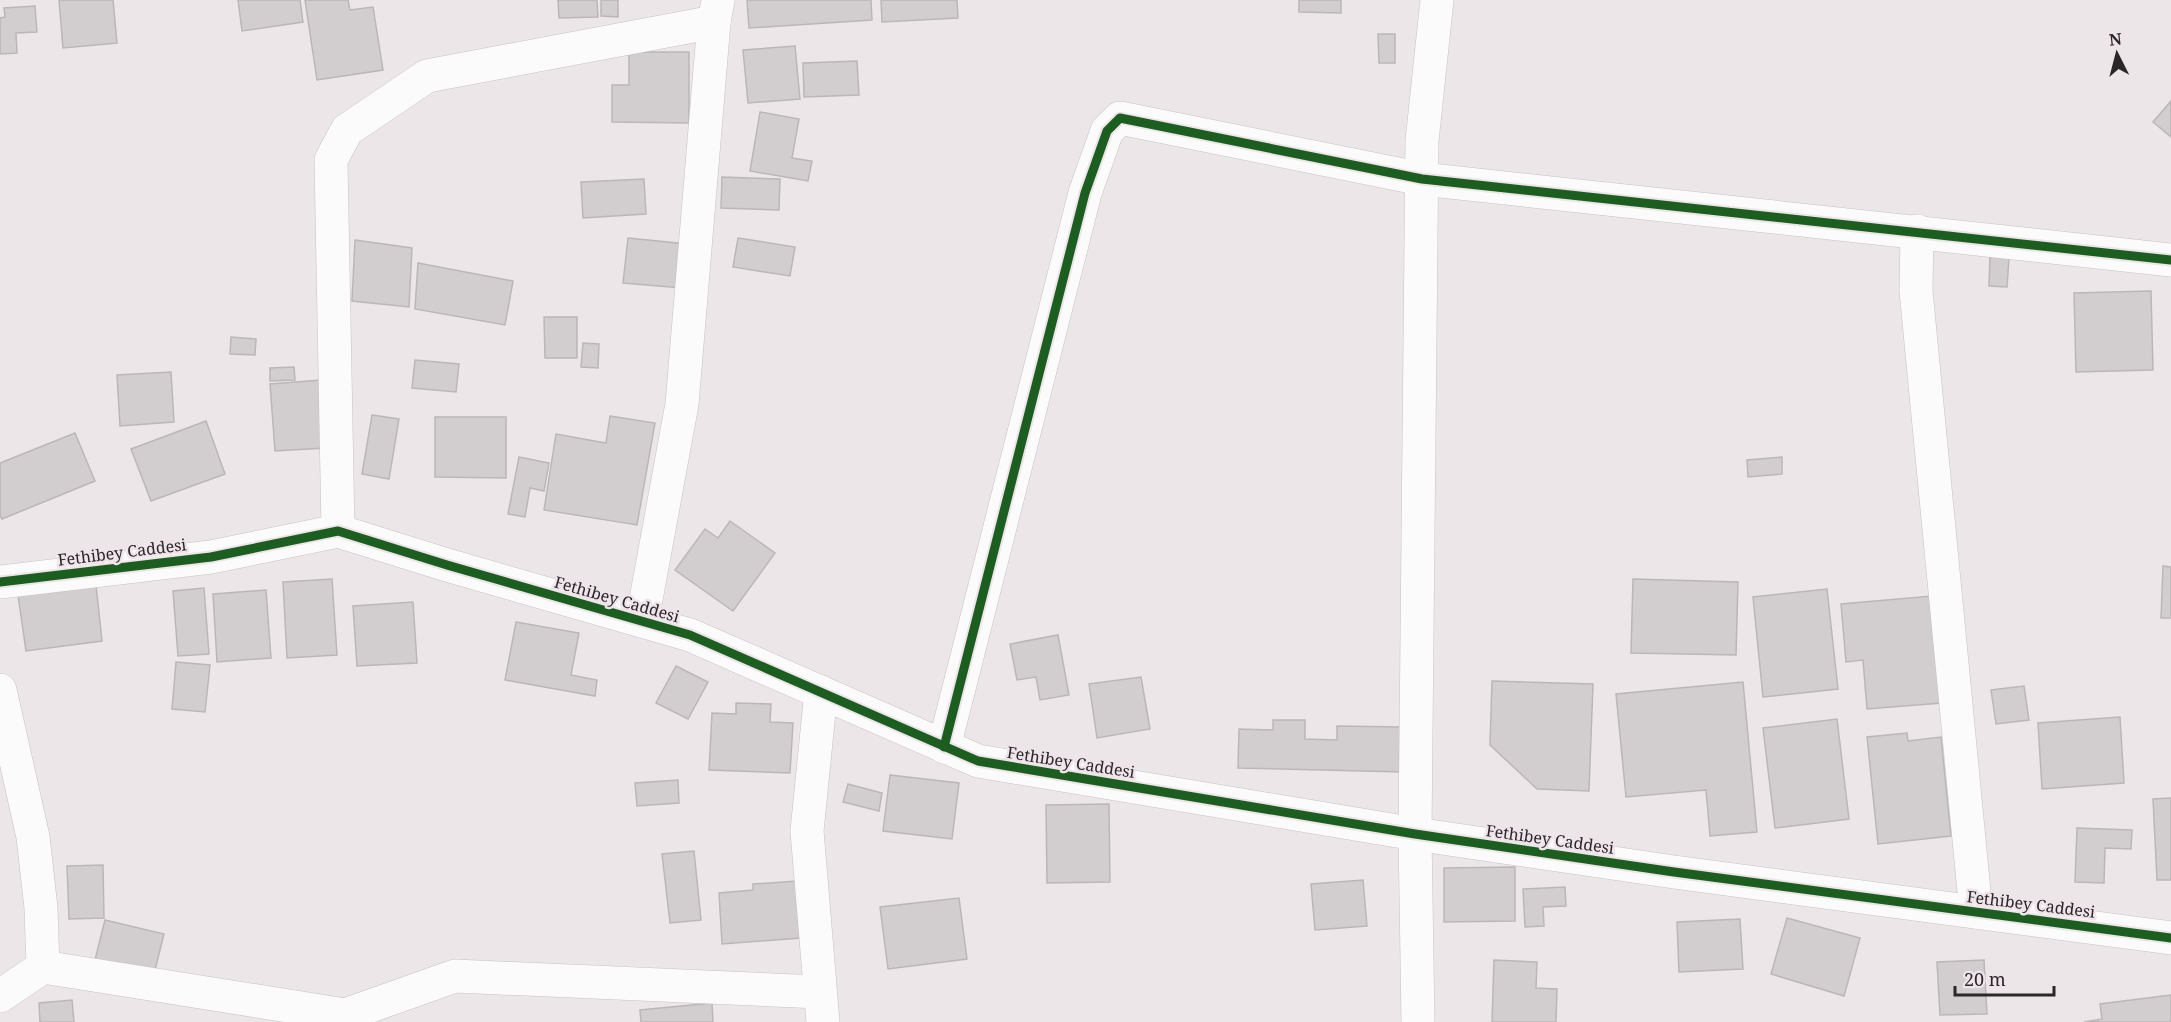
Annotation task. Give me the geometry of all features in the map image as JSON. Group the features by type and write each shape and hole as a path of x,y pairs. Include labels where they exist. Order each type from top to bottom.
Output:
{"street":[{"path":"1418,1022 1415,834 1422,141 1437,0"},
{"path":"338,531 331,160 346,130 427,76 716,11 682,404 642,621"},
{"path":"944,747 1085,193 1107,131 1120,117 1422,179 2171,260"},
{"path":"1917,231 1916,291 1976,912"},
{"name":"Fethibey Caddesi","path":"0,582 211,557 338,531 690,635 978,761 1415,834 1674,872 2171,938"},
{"path":"0,690 33,837 41,908 43,967"},
{"path":"0,996 43,967 345,1019 455,975 821,1007 807,831 821,692"}],"building":[{"path":"59,0 113,0 117,43 63,48"},
{"path":"238,0 300,0 303,22 242,31"},
{"path":"305,0 348,0 350,10 373,7 383,70 317,80"},
{"path":"558,0 597,0 598,17 559,18"},
{"path":"601,0 618,0 618,17 601,16"},
{"path":"747,0 871,0 872,20 749,28"},
{"path":"881,0 957,0 958,18 882,22"},
{"path":"1299,0 1341,0 1341,13 1299,12"},
{"path":"35,6 37,32 16,33 17,53 0,54 0,18 5,17 4,8"},
{"path":"1378,34 1395,34 1395,63 1379,63"},
{"path":"795,46 800,99 748,103 743,50"},
{"path":"629,52 689,52 689,123 612,122 612,85 629,85"},
{"path":"857,61 859,95 804,97 803,63"},
{"path":"2171,101 2171,137 2153,122"},
{"path":"760,112 799,119 792,158 812,161 808,181 750,171"},
{"path":"722,177 780,179 779,210 721,208"},
{"path":"644,179 646,214 583,218 581,182"},
{"path":"628,238 687,244 682,288 623,283"},
{"path":"738,238 795,247 790,276 733,267"},
{"path":"355,240 412,248 409,307 352,301"},
{"path":"1990,256 2009,258 2007,287 1989,286"},
{"path":"418,263 513,281 505,325 415,309"},
{"path":"2151,291 2153,370 2076,372 2074,293"},
{"path":"544,317 577,317 577,358 545,358"},
{"path":"231,337 256,339 255,355 230,354"},
{"path":"583,343 599,344 598,368 581,367"},
{"path":"415,360 459,364 456,392 412,388"},
{"path":"294,367 295,380 270,381 270,368"},
{"path":"171,372 174,422 120,426 117,375"},
{"path":"321,380 326,448 275,451 270,384"},
{"path":"372,415 399,419 389,479 362,474"},
{"path":"610,416 655,423 637,525 544,510 556,434 606,443"},
{"path":"435,417 506,417 506,478 435,477"},
{"path":"206,421 225,474 151,501 131,449"},
{"path":"75,433 95,481 2,519 0,515 0,463"},
{"path":"519,457 549,463 544,491 530,488 525,517 508,514"},
{"path":"1782,457 1782,474 1748,477 1747,460"},
{"path":"730,521 775,553 733,611 675,570 705,529 718,538"},
{"path":"2163,566 2171,567 2171,618 2161,618"},
{"path":"332,579 337,655 287,658 283,582"},
{"path":"1633,579 1738,582 1736,655 1631,653"},
{"path":"96,585 102,641 26,651 18,595"},
{"path":"204,588 209,654 178,656 173,591"},
{"path":"1827,589 1838,689 1763,697 1753,597"},
{"path":"266,590 271,658 217,662 213,594"},
{"path":"1932,596 1942,703 1867,709 1863,660 1846,662 1841,604"},
{"path":"413,602 417,663 357,666 353,606"},
{"path":"516,622 579,633 571,675 597,680 595,696 505,680"},
{"path":"1058,635 1069,695 1040,700 1036,677 1017,680 1010,644"},
{"path":"176,662 210,665 205,712 172,709"},
{"path":"676,666 708,682 688,719 656,703"},
{"path":"1141,677 1150,729 1097,738 1089,684"},
{"path":"1492,681 1593,684 1589,791 1537,789 1490,745"},
{"path":"1743,682 1757,832 1710,836 1706,790 1626,797 1616,694"},
{"path":"2024,686 2029,720 1996,724 1991,690"},
{"path":"736,703 771,704 770,722 793,723 790,773 709,770 712,713 736,714"},
{"path":"2120,717 2124,783 2042,789 2038,723"},
{"path":"1837,719 1849,819 1775,828 1763,728"},
{"path":"1273,720 1305,720 1305,739 1337,740 1337,726 1403,727 1403,772 1238,768 1239,729 1273,730"},
{"path":"1907,733 1908,741 1941,737 1951,836 1878,844 1867,737"},
{"path":"890,775 959,783 952,839 883,831"},
{"path":"678,780 679,803 637,806 635,783"},
{"path":"848,784 882,793 879,811 843,802"},
{"path":"2171,798 2171,880 2157,880 2153,799"},
{"path":"1109,804 1110,882 1047,883 1046,805"},
{"path":"2077,828 2132,830 2131,849 2105,848 2104,883 2075,882"},
{"path":"694,851 701,920 670,923 662,854"},
{"path":"103,865 104,918 69,919 67,866"},
{"path":"1515,867 1515,921 1444,922 1444,868"},
{"path":"1363,880 1367,926 1315,930 1311,884"},
{"path":"797,881 801,938 722,944 719,893 753,890 753,884"},
{"path":"1565,887 1566,906 1543,907 1544,926 1525,927 1523,889"},
{"path":"959,898 967,959 888,969 880,907"},
{"path":"1787,918 1860,938 1844,996 1771,974"},
{"path":"1740,919 1743,969 1679,972 1677,922"},
{"path":"105,920 164,934 153,978 94,964"},
{"path":"1494,960 1537,962 1536,988 1557,989 1556,1022 1492,1022"},
{"path":"1984,960 1987,1014 1940,1015 1937,962"},
{"path":"2171,995 2171,1022 2084,1022 2102,1019 2100,1004"},
{"path":"72,1000 74,1022 40,1022 39,1003"},
{"path":"712,1003 713,1022 641,1022 640,1010"}],"cycle path":[{"path":"944,747 1085,193 1107,131 1120,118 1422,179 2171,260"},
{"path":"0,582 211,557 338,531 690,635 978,761 1415,834 1674,872 2171,938"}]}
